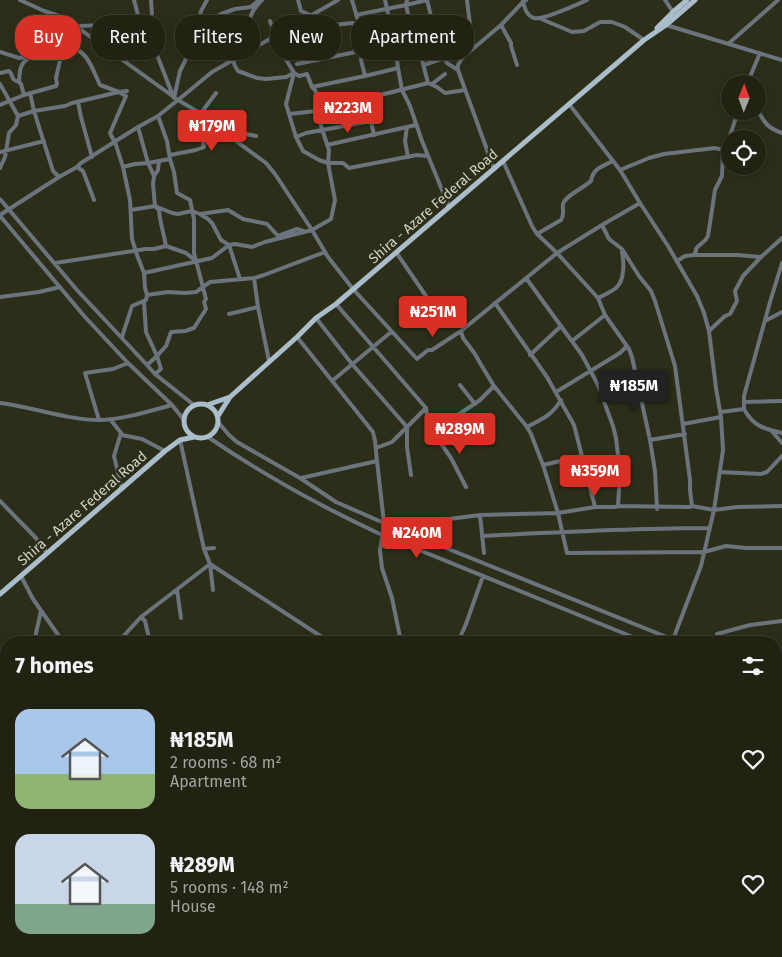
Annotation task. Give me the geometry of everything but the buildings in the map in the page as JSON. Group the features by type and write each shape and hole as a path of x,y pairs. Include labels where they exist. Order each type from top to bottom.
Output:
{"main road":[{"name":"Shira - Azare Federal Road","path":"652,34 687,0"},
{"name":"Shira - Azare Federal Road","path":"218,419 230,397 316,318 336,304 644,40 666,25 695,0"},
{"name":"Shira - Azare Federal Road","path":"207,405 230,397"},
{"path":"180,440 185,414 194,405 207,405 214,409 218,419 215,431 208,437 201,438 188,432 184,423"},
{"name":"Shira - Azare Federal Road","path":"0,594 166,451 180,440 194,436"}],"street":[{"path":"20,0 56,15"},
{"path":"134,0 138,15"},
{"path":"151,0 152,15"},
{"path":"200,15 207,0"},
{"path":"219,15 235,9 251,7 261,0"},
{"path":"252,15 261,0"},
{"path":"298,0 300,11 308,15"},
{"path":"312,15 338,0"},
{"path":"352,0 356,15 427,0 431,15"},
{"path":"385,0 389,15"},
{"path":"407,0 408,15"},
{"path":"467,0 469,15"},
{"path":"474,47 501,25 524,1 528,14 533,18 539,18 587,0"},
{"path":"665,0 673,12"},
{"path":"728,44 778,0"},
{"path":"539,18 572,32 584,31 600,22 612,22 625,27 644,40"},
{"path":"501,25 511,43 518,65"},
{"path":"666,25 782,60"},
{"path":"81,30 176,99 229,132 236,140 266,163 325,252 353,289 417,359 428,350 432,350 462,332 557,253 640,203"},
{"path":"0,52 15,57"},
{"path":"81,52 86,55 100,85 126,96 110,134 115,141 123,168 130,200 132,239 144,273 147,295 144,302 146,332 161,369 155,374"},
{"path":"297,64 351,53"},
{"path":"751,75 760,54"},
{"path":"24,95 19,82 20,68 22,63 27,60"},
{"path":"0,105 24,95 56,86 61,60"},
{"path":"159,60 176,99"},
{"path":"176,99 180,71 185,60"},
{"path":"184,423 172,405 128,363 0,215 78,167 81,163 115,141 158,116 176,99 233,60 238,71 257,78 286,77 294,73"},
{"path":"144,273 212,258 229,245 252,246 312,230 331,219 335,200 328,163 329,150 317,111 318,98 307,74 299,76 294,73 286,60"},
{"path":"361,60 365,76"},
{"path":"397,60 402,90 449,207"},
{"path":"422,60 430,83 444,94 465,90"},
{"path":"424,65 438,60"},
{"path":"445,60 458,70"},
{"path":"461,60 458,70 494,169"},
{"path":"452,66 458,65"},
{"path":"312,87 398,68"},
{"path":"0,73 9,71 11,72 12,79 19,82"},
{"path":"294,73 286,104 296,137 303,151 319,160 328,163 343,163 349,168 417,155 428,156"},
{"path":"289,114 317,111 368,99 430,83 445,74"},
{"path":"0,84 18,116 16,126 9,133 0,168"},
{"path":"18,116 127,91"},
{"path":"30,93 53,170 59,177"},
{"path":"123,168 135,164 159,161 204,147 199,112 216,93"},
{"path":"368,99 374,135"},
{"path":"78,102 92,156"},
{"path":"568,104 620,170 677,262 697,296 704,313 708,332 721,412 723,450 714,510 701,566 675,636"},
{"path":"211,120 221,115"},
{"path":"147,365 166,346 171,332 194,328 206,309 204,302 206,299 194,253 194,218 190,200 176,193 174,172 167,140 158,116"},
{"path":"762,120 768,127 782,133"},
{"path":"296,137 322,129 371,121"},
{"path":"327,145 416,125"},
{"path":"138,127 148,163 154,176"},
{"path":"406,127 405,141 408,157"},
{"path":"229,132 256,136"},
{"path":"0,152 44,141"},
{"path":"620,170 664,154 715,148 721,150"},
{"path":"159,161 158,170 152,184 155,206 159,210 166,246"},
{"path":"503,161 537,234 598,298 605,316 627,346 632,357 655,470 657,508"},
{"path":"537,234 561,220 563,217 563,204 566,198 592,181 595,170 613,161"},
{"path":"78,167 83,171 94,200"},
{"path":"694,255 696,248 706,241 708,236 715,190 722,175"},
{"path":"0,199 77,290 155,374 194,405"},
{"path":"131,210 155,206 178,214 192,211 208,219 221,240 229,245 240,279"},
{"path":"200,214 228,210 243,219 267,224 278,236 297,229 304,232"},
{"path":"602,225 609,239 622,249 651,291 655,301 675,366 692,506"},
{"path":"708,332 725,316 730,314 737,301 736,291 743,276 782,238"},
{"path":"54,263 166,246 186,253 197,262"},
{"path":"598,298 617,287 621,282 624,259 622,249"},
{"path":"147,295 168,292 196,292 210,282 264,276 325,252"},
{"path":"396,252 426,296"},
{"path":"677,262 685,256 694,255 761,257"},
{"path":"782,263 744,396 744,409 749,419 756,425 782,433"},
{"path":"254,278 269,361"},
{"path":"526,278 582,355 598,385 616,438 620,473 618,506"},
{"path":"0,297 39,292 60,286"},
{"path":"122,337 132,306 144,302"},
{"path":"336,304 426,408 428,420 466,487"},
{"path":"495,304 547,377 574,425 595,507"},
{"path":"229,314 258,307"},
{"path":"765,321 782,312"},
{"path":"572,342 605,316"},
{"path":"316,318 352,364 407,427 407,447 411,476"},
{"path":"530,354 560,327 562,328"},
{"path":"332,381 391,332"},
{"path":"462,332 463,338 494,386 527,426 531,434 558,512 567,553 704,552 726,546 782,548"},
{"path":"297,337 373,432 376,441 376,461 384,523 380,551 382,568 392,598 400,636"},
{"path":"556,392 620,353 627,346"},
{"path":"100,420 85,373 113,369 128,363"},
{"path":"460,385 474,404"},
{"path":"435,432 480,400 494,386"},
{"path":"527,426 550,414 561,400"},
{"path":"744,402 782,401"},
{"path":"0,403 76,418 100,420 172,405"},
{"path":"376,448 392,442 426,408"},
{"path":"721,412 744,409"},
{"path":"683,424 721,417"},
{"path":"110,419 120,433 142,439 166,451"},
{"path":"218,419 229,435 237,442 300,478 336,502 661,636"},
{"path":"770,430 782,443"},
{"path":"120,433 114,456 122,489"},
{"path":"650,440 684,434"},
{"path":"208,437 296,492 337,514 630,636"},
{"path":"180,440 204,549 210,564 213,590"},
{"path":"543,466 582,456"},
{"path":"720,472 761,474 767,472 782,456"},
{"path":"300,478 376,461"},
{"path":"0,501 35,537 47,553"},
{"path":"411,524 480,515 558,512 595,507 657,508 692,506 714,510 737,506 782,506"},
{"path":"480,515 484,553"},
{"path":"482,536 562,531 710,528"},
{"path":"204,549 214,548"},
{"path":"124,636 141,617 210,564"},
{"path":"210,564 322,636"},
{"path":"21,576 33,599 59,636"},
{"path":"461,636 483,576"},
{"path":"177,590 181,618"},
{"path":"35,636 41,611"},
{"path":"141,617 148,636"},
{"path":"717,634 750,625 782,621"}]}
